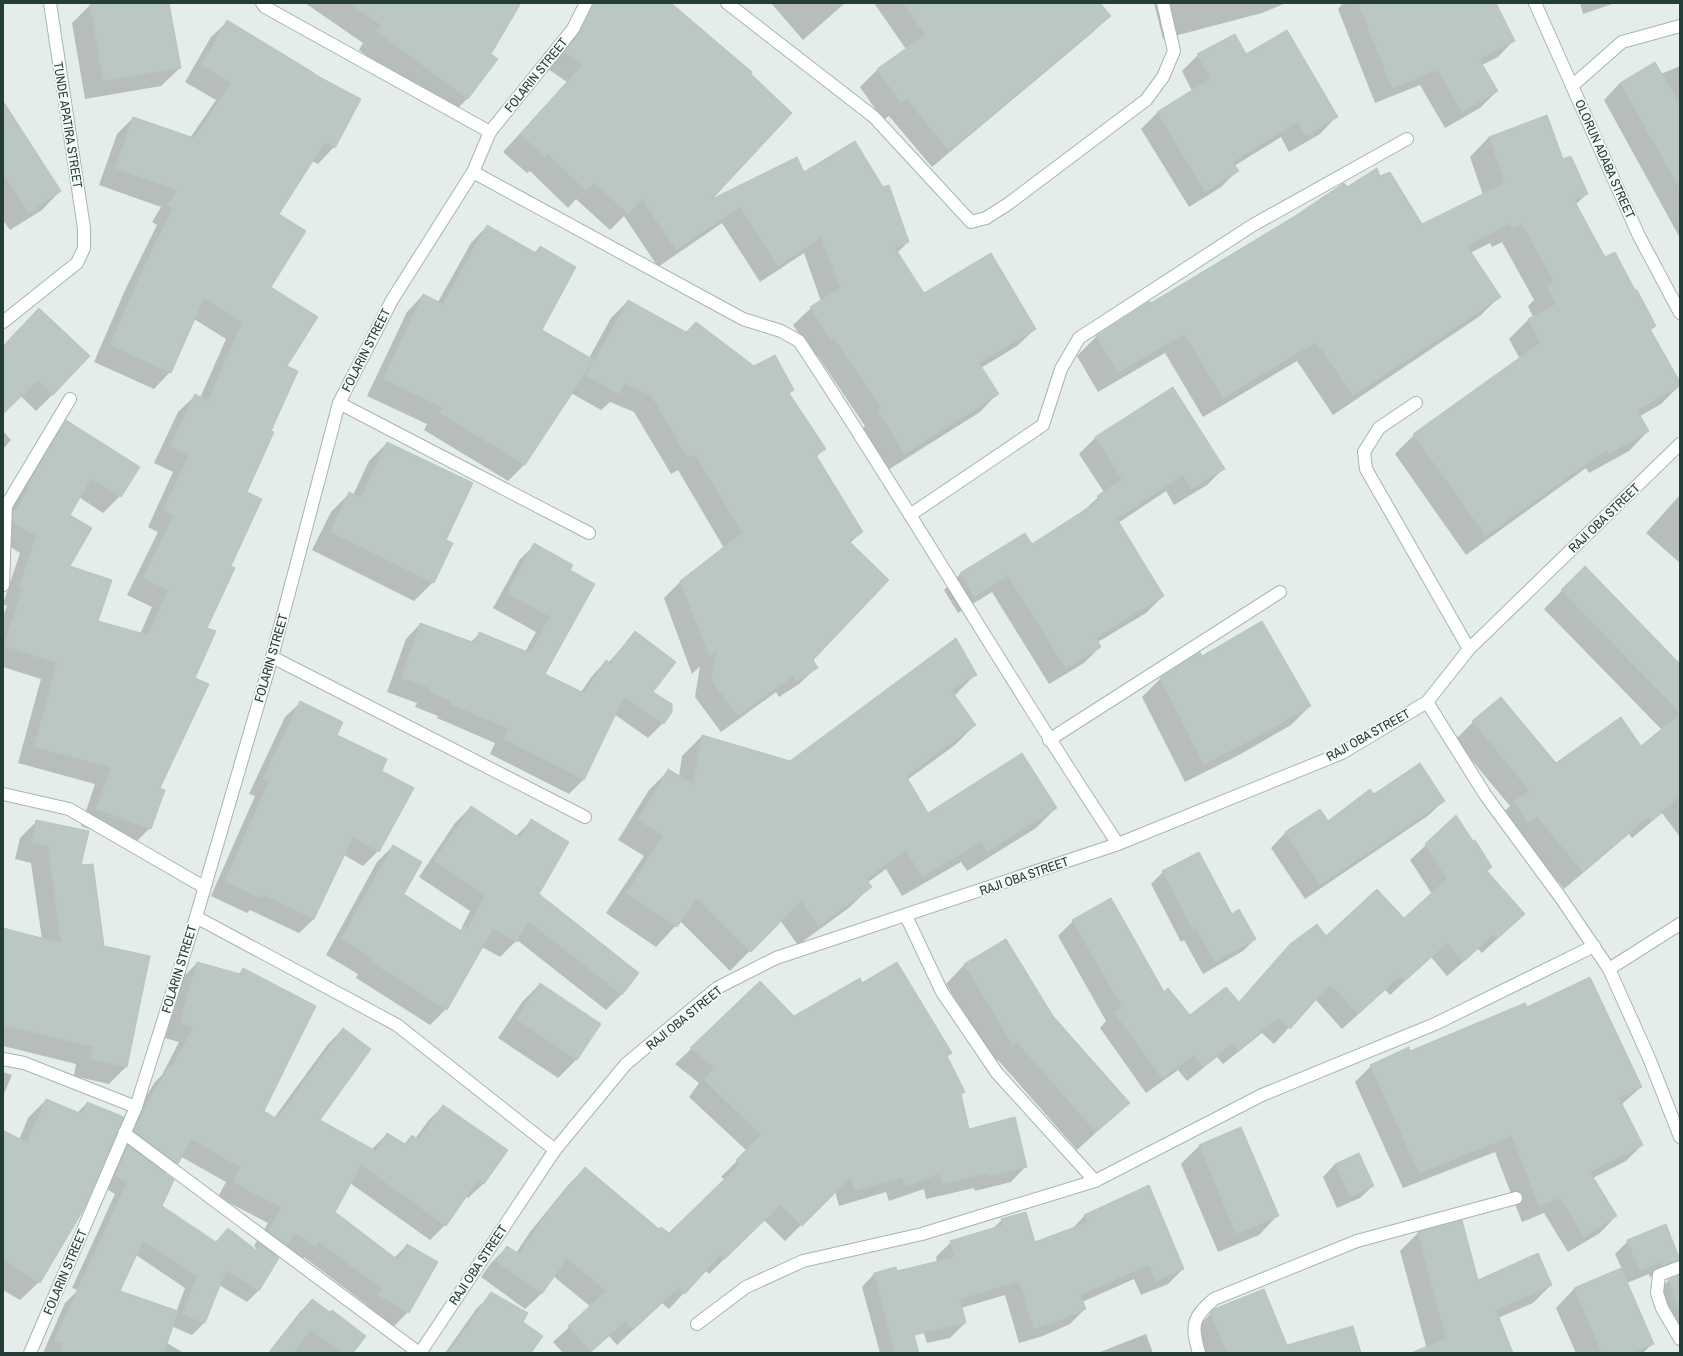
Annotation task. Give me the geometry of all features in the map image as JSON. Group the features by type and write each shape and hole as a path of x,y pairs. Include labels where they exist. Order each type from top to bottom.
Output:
{"street":[{"name":"TUNDE APATIRA STREET","path":"3,322 77,263 84,248 84,228 50,3"},
{"path":"262,3 264,6 490,132"},
{"name":"FOLARIN STREET","path":"30,1353 136,1107 196,917 272,657 339,403 392,300 473,172 490,132 573,29 586,3"},
{"path":"727,3 874,118 971,222 986,218 1008,204 1146,100 1163,77 1174,51 1163,3"},
{"name":"OLORUN ADABA STREET","path":"1535,3 1639,236 1680,313"},
{"path":"1572,86 1622,42 1680,26"},
{"path":"910,514 1043,426 1060,369 1079,338 1253,225 1407,138"},
{"path":"473,172 743,319 781,331 799,341 910,514 1049,740 1118,844"},
{"path":"3,585 6,506 70,399"},
{"path":"339,403 589,533"},
{"path":"1416,403 1379,428 1364,452 1366,469 1469,649"},
{"name":"RAJI OBA STREET","path":"420,1353 555,1150 626,1064 717,988 776,958 906,916 1118,844 1342,753 1427,702 1469,649 1680,444"},
{"path":"1049,740 1280,592"},
{"path":"272,657 584,817"},
{"path":"1427,702 1486,796 1609,969 1649,1058 1680,1137"},
{"path":"3,794 69,809 204,887"},
{"path":"906,916 942,992 997,1073 1095,1181"},
{"path":"196,917 398,1025 555,1150"},
{"path":"1609,969 1680,924"},
{"path":"697,1324 746,1287 803,1261 922,1234 1095,1181 1262,1095 1435,1024 1594,946"},
{"path":"3,1059 24,1063 136,1107"},
{"path":"124,1133 420,1353"},
{"path":"1199,1353 1193,1333 1199,1312 1214,1299 1357,1241 1516,1198"},
{"path":"1680,1266 1659,1275 1657,1293 1662,1308 1680,1339"}],"building":[{"path":"90,3 169,3 181,68 103,81"},
{"path":"349,3 521,3 491,54 498,59 468,99 376,31 381,25"},
{"path":"593,3 671,3 752,72 751,74 792,113 712,199 797,157 804,172 855,141 883,187 889,185 909,242 895,248 924,293 991,253 1036,329 979,363 999,394 905,454 878,411 882,409 834,338 831,340 810,307 840,288 821,237 778,266 740,207 676,250 642,199 628,214 594,182 586,191 548,154 545,157 520,134 583,64 564,52 580,32"},
{"path":"903,3 1100,3 1111,16 949,151 907,99 901,103 877,69 925,35"},
{"path":"1358,3 1496,3 1515,41 1479,59 1498,91 1462,112 1437,70 1392,88"},
{"path":"227,20 314,74 361,99 335,148 325,142 279,214 306,231 271,287 318,317 287,366 298,371 271,431 274,432 247,492 262,499 231,566 235,568 207,628 216,631 195,678 209,684 160,788 165,790 151,829 96,809 111,767 34,747 57,663 4,646 22,589 19,588 36,536 13,522 13,514 29,487 27,486 66,420 140,467 121,497 91,478 70,515 92,528 70,566 112,580 98,621 148,635 168,590 143,578 174,515 163,510 189,455 170,446 195,394 208,401 242,322 204,298 171,373 110,345 142,271 173,208 168,205 177,190 115,168 133,117 194,138 231,83 201,65"},
{"path":"1287,30 1338,117 1306,136 1297,122 1233,162 1239,171 1205,192 1157,112 1210,79 1197,54 1235,34 1246,54"},
{"path":"1655,62 1680,105 1680,189 1620,83"},
{"path":"3,101 61,191 29,213 3,173"},
{"path":"1547,115 1563,159 1571,156 1588,194 1574,200 1605,257 1615,252 1635,290 1637,290 1656,326 1650,329 1680,382 1680,386 1637,410 1649,431 1609,454 1606,450 1486,536 1413,434 1540,343 1528,319 1556,304 1547,286 1554,282 1522,224 1511,228 1509,224 1467,246 1501,297 1353,396 1316,342 1223,398 1184,334 1118,373 1096,336 1150,301 1151,303 1295,216 1344,183 1347,187 1377,168 1380,176 1390,172 1422,224 1505,183 1489,137"},
{"path":"487,225 536,253 540,246 576,267 542,330 594,360 525,465 440,413 443,408 383,379 423,294 443,304"},
{"path":"628,300 686,332 696,322 754,366 775,355 794,390 789,393 826,449 816,455 863,532 849,541 889,580 813,660 818,668 796,681 793,676 738,716 711,680 717,648 710,658 680,581 742,533 695,454 688,458 651,395 624,384 619,394 586,376"},
{"path":"39,308 90,356 53,395 38,380 3,414 3,346"},
{"path":"1173,387 1225,469 1191,489 1183,475 1117,519 1164,596 1096,638 1101,647 1066,669 1008,576 974,597 960,573 1025,533 1032,544 1100,500 1097,496 1122,479 1095,437"},
{"path":"387,442 473,483 446,540 453,543 434,583 330,532 349,492 361,498"},
{"path":"534,543 573,565 570,570 595,584 545,674 584,693 606,660 610,663 635,631 676,662 653,692 672,704 672,712 664,724 624,697 584,780 504,739 509,729 450,704 451,701 429,692 430,688 401,678 420,623 475,643 479,632 530,653 550,617 507,593"},
{"path":"1585,566 1680,664 1680,713 1561,590"},
{"path":"1262,621 1311,706 1259,736 1204,764 1160,678 1200,652 1202,656"},
{"path":"956,638 977,675 951,690 976,725 906,776 928,813 1022,753 1057,808 987,852 981,842 922,877 906,850 866,879 872,887 819,926 801,901 751,952 697,898 677,927 626,893 663,836 638,820 668,769 693,784 702,735 790,761"},
{"path":"1501,697 1556,763 1621,717 1641,746 1680,714 1680,796 1651,821 1648,817 1583,872 1537,817 1528,823 1514,801 1530,791 1472,721"},
{"path":"300,701 343,722 337,735 387,759 382,771 414,788 379,852 353,837 314,919 264,895 262,899 225,881 269,781 263,779"},
{"path":"1420,763 1445,801 1320,885 1285,832 1320,809 1328,821 1370,789 1374,794"},
{"path":"471,806 520,838 531,819 569,842 539,894 639,973 622,995 528,921 517,942 493,929 447,1010 371,962 373,958 341,939 393,845 422,862 404,894 461,931 464,926 468,928 485,895 434,861"},
{"path":"1456,815 1473,841 1475,840 1492,867 1487,871 1525,914 1497,939 1494,934 1463,962 1447,943 1405,981 1400,976 1358,1014 1330,984 1290,1029 1278,1018 1238,1050 1233,1043 1203,1067 1194,1055 1162,1078 1114,1012 1122,1007 1072,920 1111,898 1164,992 1168,988 1190,1015 1226,987 1239,1002 1290,944 1317,924 1326,936 1377,889 1404,918 1447,879 1425,844"},
{"path":"36,820 89,831 81,865 93,864 104,946 150,956 127,1067 90,1059 93,1047 3,1025 3,928 61,943 48,846 32,842"},
{"path":"1199,852 1232,914 1239,909 1256,939 1215,962 1196,928 1193,930 1162,871"},
{"path":"1006,939 1053,1016 1130,1103 1096,1132 1017,1042 1013,1045 964,964"},
{"path":"197,962 240,974 243,968 316,1006 264,1111 277,1119 343,1028 371,1049 320,1120 376,1151 387,1133 405,1144 412,1135 418,1140 443,1105 508,1150 484,1184 478,1180 446,1226 361,1165 335,1212 398,1260 407,1244 438,1262 409,1313 378,1295 382,1289 319,1242 316,1247 294,1233 287,1245 268,1231 282,1208 233,1182 240,1167 191,1139 178,1164 134,1131 152,1093 170,1065 172,1067 193,1027 180,1023"},
{"path":"897,962 952,1053 947,1056 965,1092 961,1094 969,1129 1015,1117 1027,1167 990,1176 989,1173 942,1184 939,1174 905,1186 902,1177 855,1191 851,1177 802,1226 780,1205 725,1259 721,1254 685,1294 678,1288 633,1330 625,1321 591,1352 568,1326 606,1291 567,1258 542,1294 496,1261 507,1246 519,1254 545,1215 585,1167 659,1229 661,1227 669,1233 740,1164 736,1160 761,1135 704,1080 714,1067 690,1048 760,981 794,1016 860,978 862,983"},
{"path":"1590,977 1642,1087 1619,1098 1643,1145 1590,1172 1617,1216 1584,1237 1560,1198 1539,1206 1512,1136 1419,1173 1370,1065 1409,1047 1410,1051 1525,1003 1527,1007"},
{"path":"540,983 601,1024 577,1060 516,1019"},
{"path":"46,1099 82,1114 87,1102 124,1117 84,1209 40,1283 3,1260 3,1130 27,1143"},
{"path":"1241,1127 1279,1216 1236,1234 1199,1145"},
{"path":"128,1145 174,1180 162,1206 216,1242 228,1228 256,1250 260,1244 279,1258 259,1291 226,1270 205,1323 182,1314 197,1276 143,1241 120,1291 178,1311 164,1353 61,1353 63,1343 54,1341 127,1182 115,1175"},
{"path":"1359,1153 1374,1186 1350,1197 1335,1164"},
{"path":"1149,1185 1184,1269 1156,1281 1149,1265 1080,1295 1086,1309 1034,1329 1019,1281 960,1299 966,1323 914,1335 919,1353 895,1353 874,1273 896,1267 897,1271 955,1257 950,1241 1003,1225 1001,1219 1026,1212 1035,1242 1088,1222 1084,1215"},
{"path":"1462,1220 1478,1280 1538,1253 1552,1285 1496,1310 1513,1353 1411,1353 1446,1338 1418,1232"},
{"path":"1666,1224 1680,1260 1662,1266 1661,1262 1640,1271 1627,1240"},
{"path":"1621,1268 1654,1344 1632,1353 1602,1353 1574,1288"},
{"path":"1680,1275 1680,1307 1678,1307 1668,1280"},
{"path":"1264,1289 1287,1345 1353,1326 1361,1353 1227,1353 1210,1313 1214,1309"},
{"path":"491,1292 528,1313 523,1322 543,1336 531,1353 448,1353"},
{"path":"312,1299 330,1312 332,1310 366,1336 353,1353 342,1353 311,1330 293,1353 269,1353"}]}
